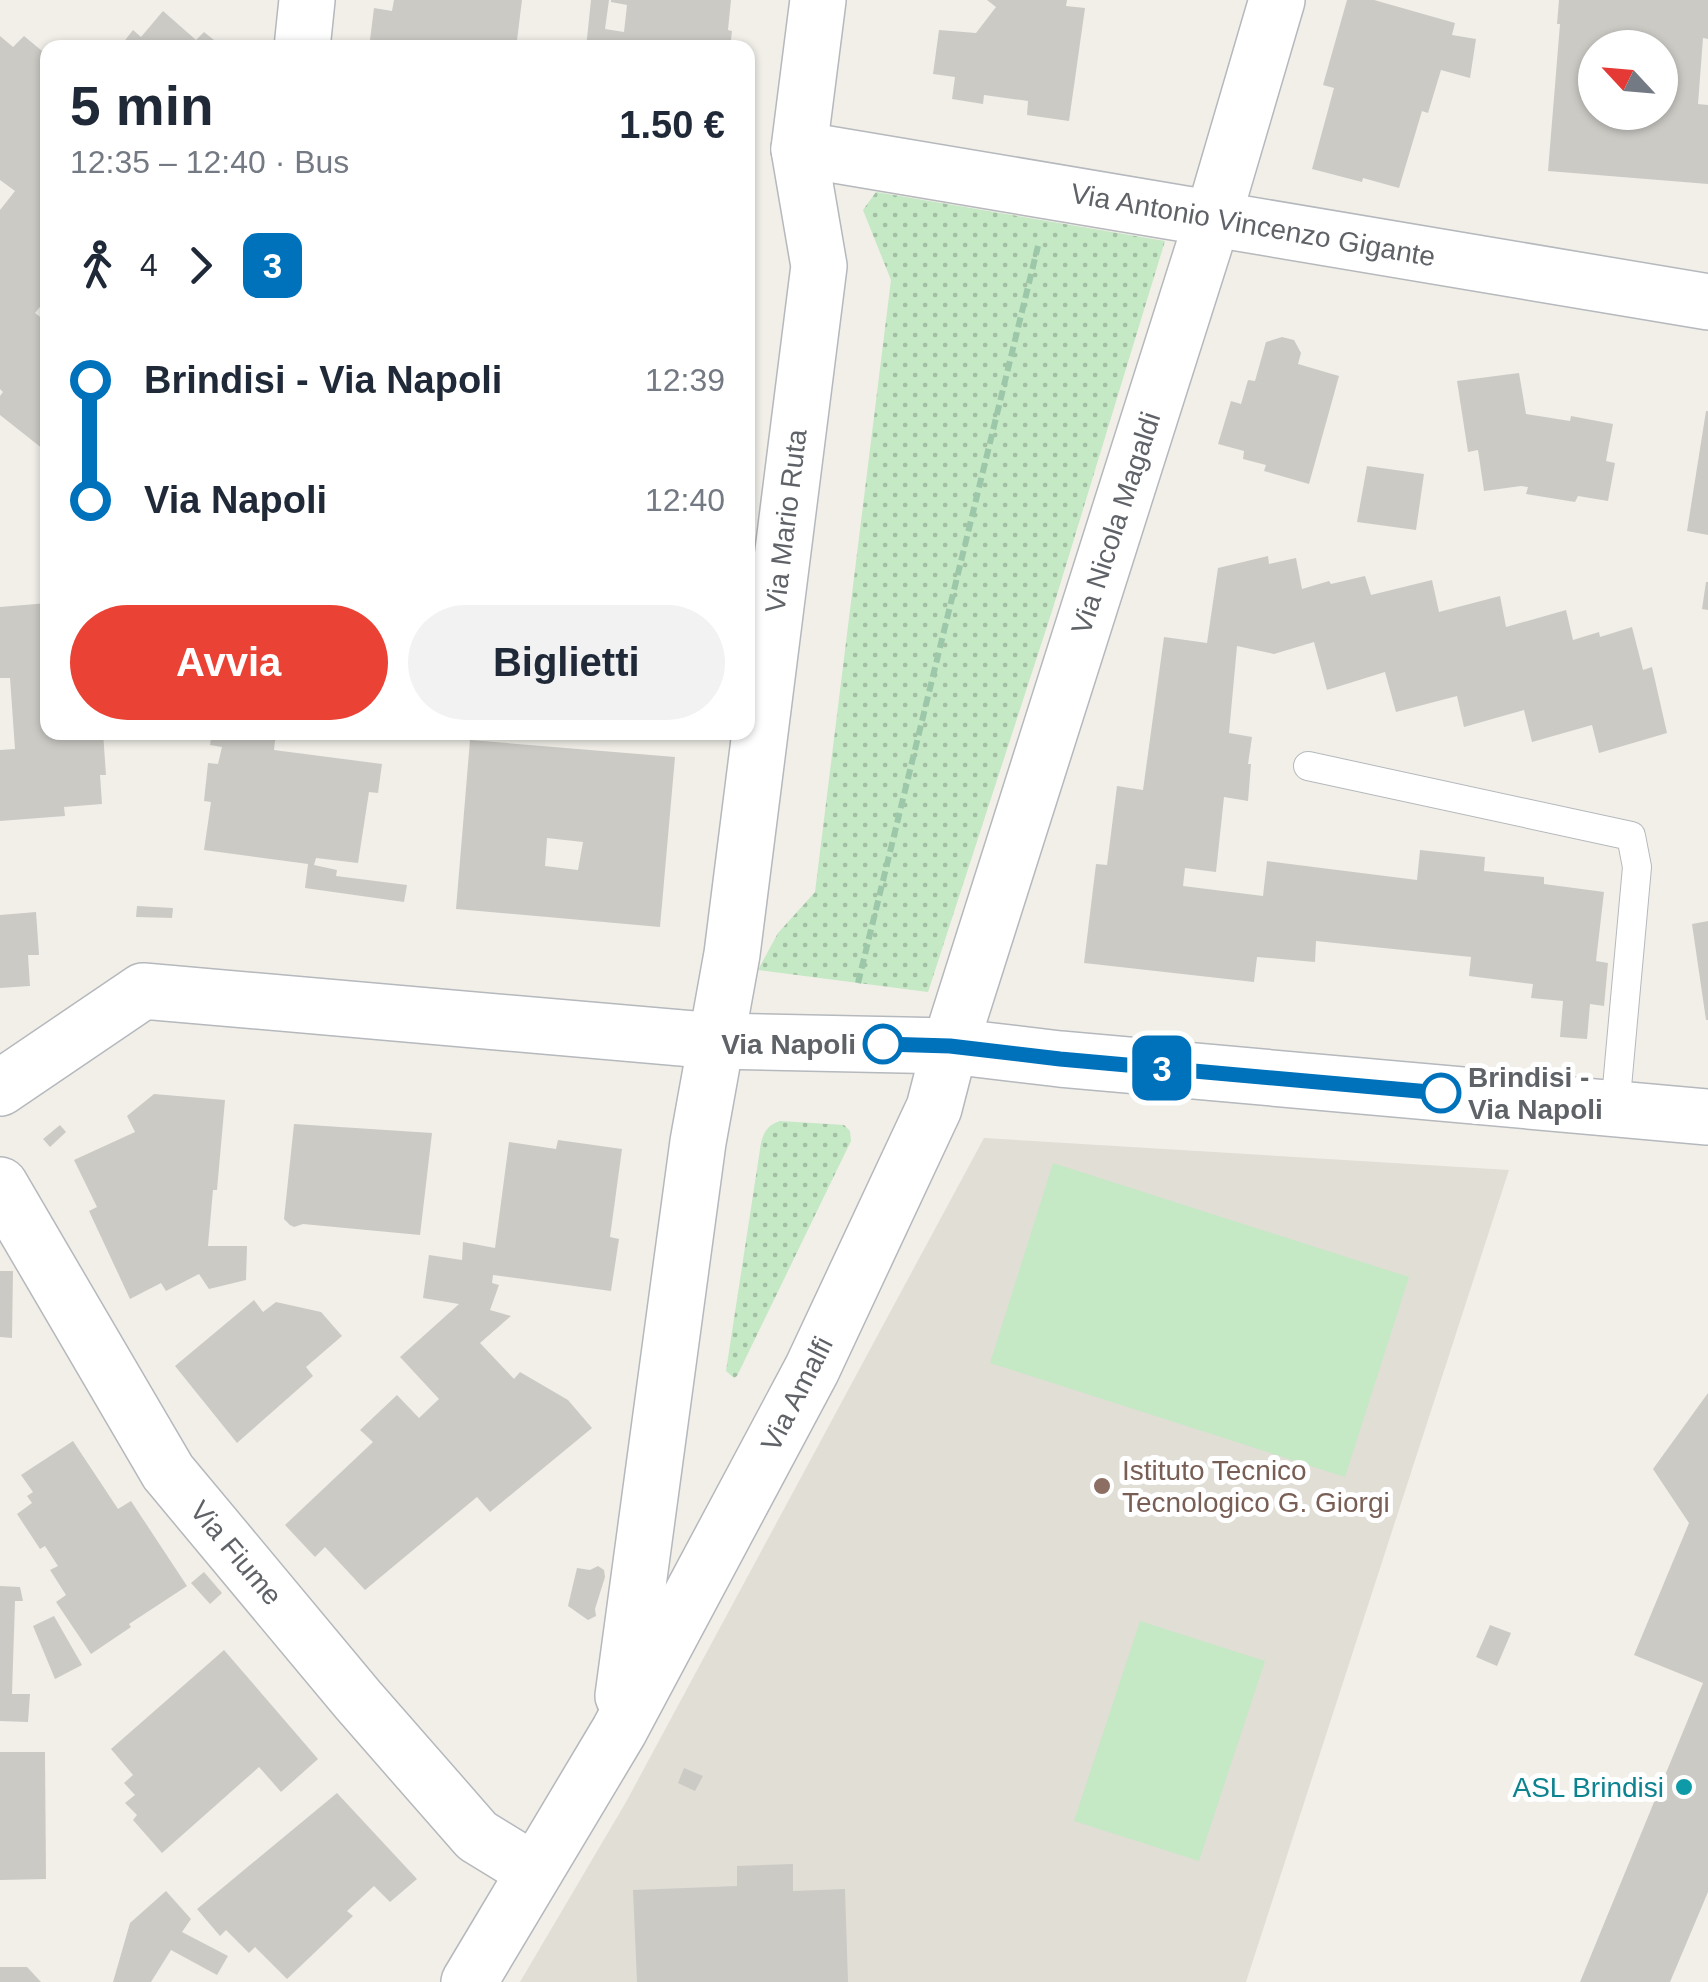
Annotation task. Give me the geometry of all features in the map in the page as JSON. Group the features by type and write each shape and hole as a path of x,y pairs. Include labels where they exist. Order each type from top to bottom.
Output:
{"street":[{"path":"303,40 307,0"},
{"name":"Via Mario Ruta","path":"716,1041 732,954 818,266 799,150 818,0"},
{"name":"Via Nicola Magaldi","path":"950,1046 1213,218 1278,0"},
{"name":"Via Antonio Vincenzo Gigante","path":"799,150 1708,302"},
{"path":"0,1088 143,991 716,1041 950,1046 1708,1117"},
{"name":"Via Amalfi","path":"619,1731 698,1142 716,1041"},
{"name":"Via Amalfi","path":"468,1982 619,1731 812,1370 934,1108 950,1046"},
{"name":"Via Fiume","path":"0,1185 168,1472 476,1836 534,1870"}],"lane":[{"path":"1308,766 1630,836 1638,867 1615,1109"}],"path":[{"path":"858,983 1052,191"}],"shaded area":[{"name":"Istituto Tecnico Tecnologico G. Giorgi","path":"984,1138 1509,1170 1246,1982 520,1982 626,1802"}],"green space":[{"path":"876,192 1165,241 1052,611 928,992 758,970 778,933 815,892 891,280 863,210"},
{"path":"780,1121 844,1125 850,1131 851,1141 734,1378 726,1371 761,1143 767,1129"},
{"path":"1053,1163 1409,1277 1345,1477 990,1363"},
{"path":"1140,1621 1265,1661 1199,1861 1074,1821"}],"building":[{"path":"394,0 522,0 517,40 370,40 374,8 392,11"},
{"path":"591,0 609,0 605,29 624,32 627,5 611,0 731,0 731,40 587,40"},
{"path":"987,0 1067,0 1066,6 1085,8 1069,121 1027,115 1028,101 984,95 983,104 952,99 955,77 933,74 939,30 976,33 996,7"},
{"path":"1347,0 1374,0 1455,23 1452,35 1476,39 1470,78 1441,70 1428,113 1422,111 1399,188 1312,169 1334,88 1323,85"},
{"path":"1559,0 1708,0 1708,39 1703,38 1698,104 1708,105 1708,184 1548,171"},
{"path":"163,11 196,40 125,40 133,30 141,37"},
{"path":"204,32 214,40 196,40"},
{"path":"0,36 13,47 24,36 40,49 40,307 35,313 40,317 40,447 0,415 0,210 15,191 0,180"},
{"path":"1282,337 1294,340 1301,353 1298,364 1339,376 1309,484 1264,471 1266,465 1243,459 1244,451 1218,444 1231,401 1241,404 1248,380 1255,381 1266,342"},
{"path":"1519,373 1526,414 1570,421 1571,416 1613,424 1606,461 1615,463 1608,501 1578,496 1575,502 1526,494 1528,487 1521,486 1484,491 1478,450 1468,452 1457,381"},
{"path":"1708,411 1708,535 1687,531"},
{"path":"1367,466 1424,474 1416,530 1357,522"},
{"path":"1268,556 1269,564 1296,558 1302,589 1365,576 1371,595 1432,580 1439,612 1500,596 1506,627 1566,610 1573,640 1632,627 1643,670 1652,667 1667,733 1599,753 1592,725 1532,742 1524,710 1464,727 1457,696 1396,712 1385,672 1327,690 1314,642 1274,654 1237,646 1229,733 1252,737 1248,801 1224,797 1216,872 1185,868 1183,886 1263,896 1267,861 1417,880 1420,850 1485,857 1484,871 1544,877 1544,884 1604,892 1596,961 1608,963 1604,1006 1590,1004 1587,1039 1560,1037 1563,1001 1531,998 1533,984 1469,976 1471,957 1316,941 1315,962 1257,957 1254,982 1084,963 1096,864 1107,865 1117,786 1143,790 1164,637 1207,643 1218,568"},
{"path":"1708,582 1708,610 1702,609"},
{"path":"40,604 40,740 104,740 106,775 100,775 102,804 64,807 65,816 0,821 0,750 15,749 10,678 0,678 0,607"},
{"path":"211,740 275,740 274,750 382,764 378,793 369,792 358,863 316,858 314,865 337,870 336,876 407,885 404,902 305,888 308,864 204,850 211,802 204,801 208,763 218,764 222,747 210,745"},
{"path":"470,740 675,757 660,927 456,909","holes":["547,838 583,842 578,870 545,866"]},
{"path":"137,906 173,908 172,918 136,917"},
{"path":"36,912 39,955 28,955 30,986 0,988 0,915"},
{"path":"1708,921 1708,1020 1706,1020 1692,924"},
{"path":"154,1094 225,1100 208,1246 247,1246 246,1280 209,1289 199,1274 166,1291 161,1283 130,1299 89,1211 97,1207 74,1160 135,1132 127,1116"},
{"path":"294,1124 432,1133 420,1235 290,1225 284,1219"},
{"path":"60,1125 66,1132 50,1147 43,1139"},
{"path":"558,1140 622,1149 610,1237 619,1239 611,1291 493,1275 492,1283 499,1285 490,1310 511,1316 480,1343 514,1379 520,1372 568,1400 592,1428 490,1512 477,1497 365,1590 325,1547 315,1557 285,1525 373,1442 360,1430 397,1395 419,1418 439,1399 400,1357 459,1304 423,1298 429,1255 462,1260 463,1242 495,1248 509,1142 556,1149"},
{"path":"0,1271 13,1271 12,1338 0,1337"},
{"path":"254,1300 263,1312 276,1302 321,1312 342,1336 306,1367 313,1376 237,1443 175,1366"},
{"name":"ASL Brindisi","path":"1708,1393 1708,1892 1670,1982 1580,1982 1703,1683 1634,1655 1689,1523 1653,1469"},
{"path":"73,1441 118,1509 131,1501 187,1586 91,1654 56,1602 66,1595 50,1570 58,1566 45,1546 40,1549 17,1514 32,1503 27,1496 33,1492 21,1475"},
{"path":"598,1566 605,1577 596,1616 588,1620 568,1606 577,1568 590,1570"},
{"path":"204,1572 222,1593 210,1604 191,1583"},
{"path":"0,1586 20,1587 23,1601 15,1601 12,1694 30,1694 28,1722 0,1721"},
{"path":"54,1616 82,1665 55,1679 33,1626"},
{"path":"1490,1625 1511,1633 1497,1666 1476,1657"},
{"path":"224,1650 318,1759 281,1792 259,1767 162,1853 133,1820 137,1815 125,1803 135,1795 124,1783 133,1775 111,1749"},
{"path":"0,1752 45,1752 46,1879 0,1880"},
{"path":"684,1768 703,1776 695,1791 678,1783"},
{"path":"337,1793 417,1879 390,1902 374,1886 347,1911 353,1916 287,1979 255,1947 249,1953 226,1930 220,1936 197,1909"},
{"path":"793,1864 793,1891 845,1889 848,1982 637,1982 633,1890 737,1886 737,1866"},
{"path":"166,1891 191,1919 182,1932 228,1956 217,1975 171,1950 151,1982 113,1982 130,1923"},
{"path":"0,1967 27,1967 41,1982 0,1982"}],"bus line":[{"name":"3","path":"883,1044 950,1046 1441,1093"}],"place":[{"name":"Via Napoli","path":"883,1044"},
{"name":"Brindisi - Via Napoli","path":"1441,1093"},
{"name":"Istituto Tecnico Tecnologico G. Giorgi","path":"1102,1486"},
{"name":"ASL Brindisi","path":"1684,1787"}]}
